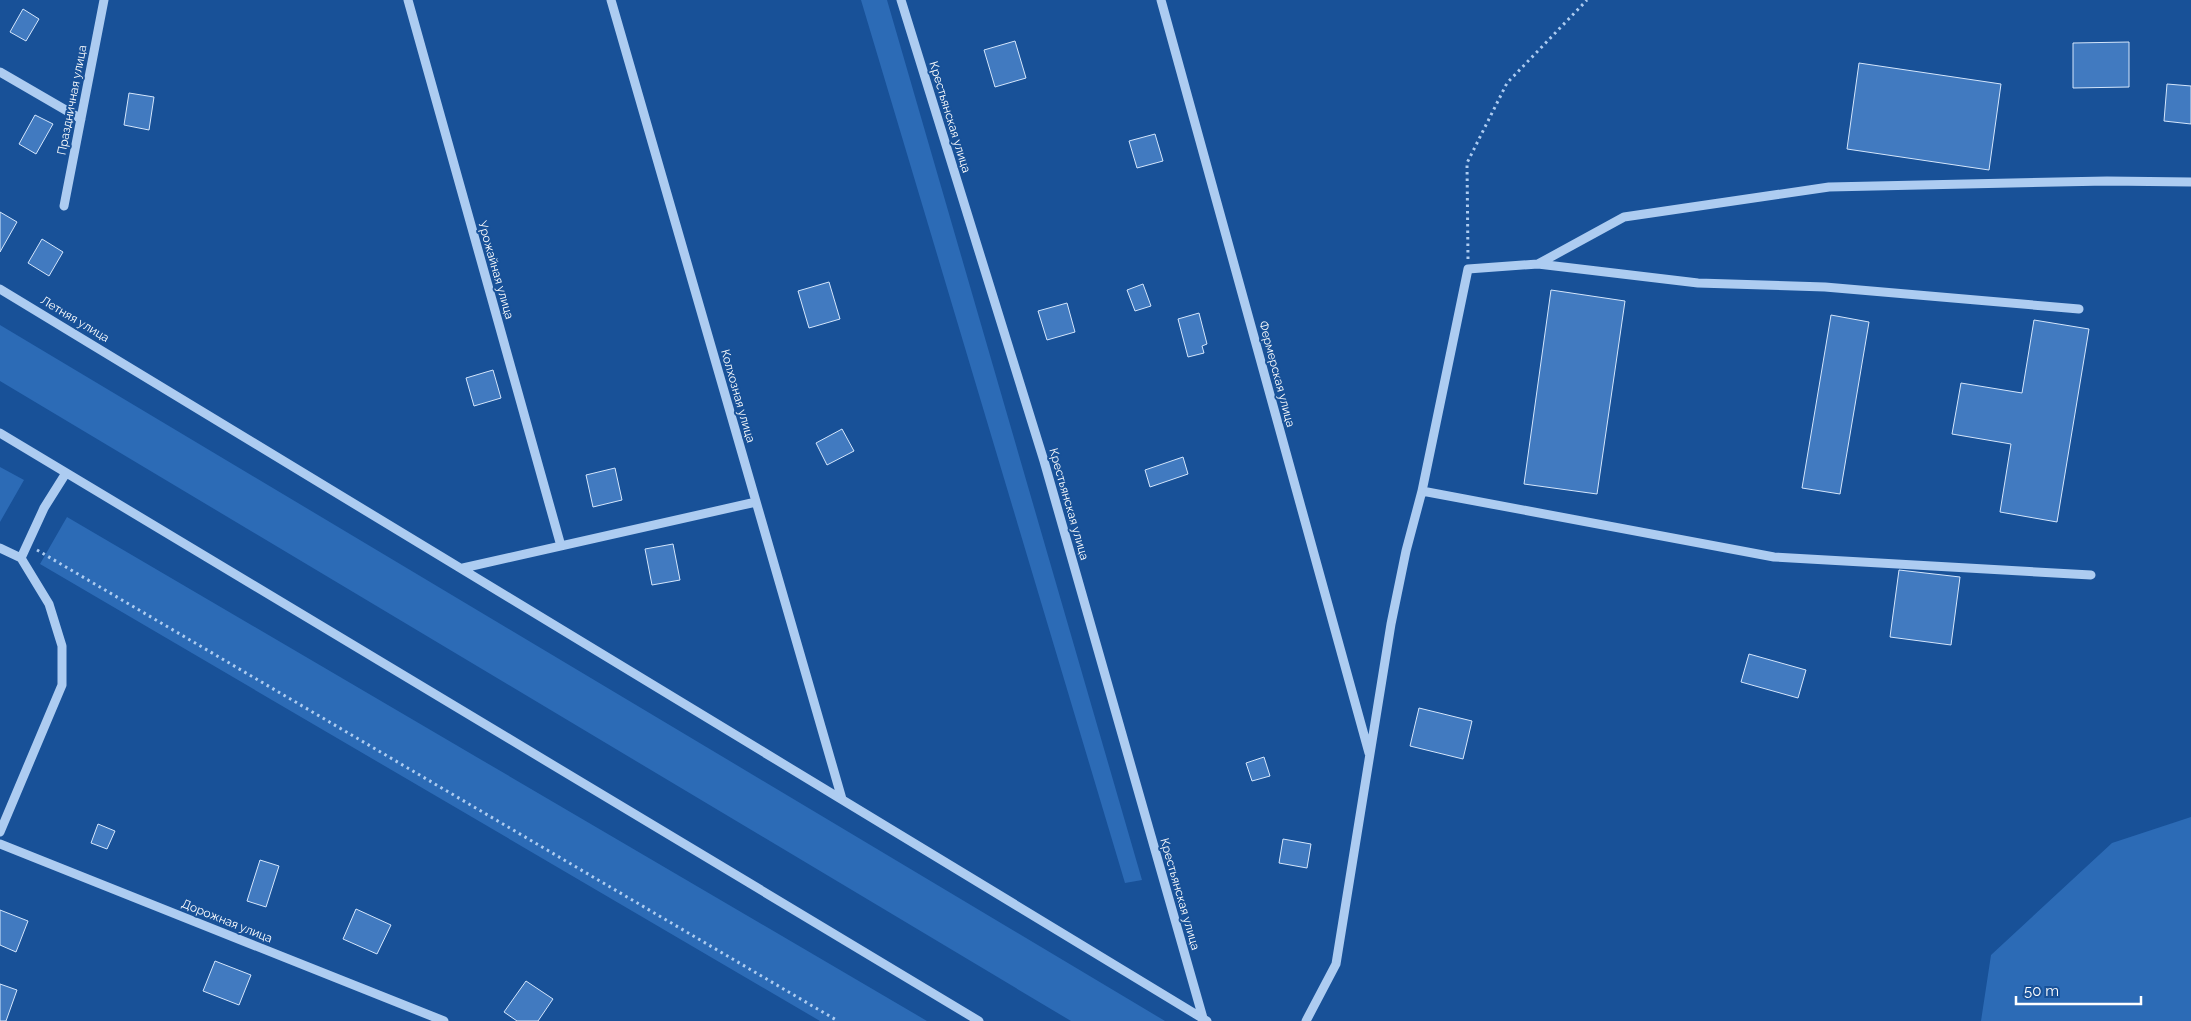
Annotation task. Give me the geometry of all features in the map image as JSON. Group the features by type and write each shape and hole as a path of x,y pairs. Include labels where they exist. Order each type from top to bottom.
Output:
{"street":[{"name":"Праздничная улица","path":"64,206 104,0"},
{"name":"Урожайная улица","path":"408,0 561,546"},
{"name":"Колхозная улица","path":"610,0 842,799"},
{"name":"Крестьянская улица","path":"901,0 1044,461 1205,1020"},
{"name":"Фермерская улица","path":"1161,0 1370,756"},
{"path":"0,72 81,119"},
{"path":"1538,264 1624,216 1829,187 2108,181 2191,182"},
{"path":"1306,1021 1336,964 1391,624 1406,551 1422,491 1468,269 1538,264 1698,284 1825,287 2079,310"},
{"name":"Летняя улица","path":"0,289 137,370 1205,1020"},
{"path":"0,433 979,1021"},
{"path":"21,558 44,508 66,473"},
{"path":"1422,491 1774,557 2091,575"},
{"path":"463,568 756,502"},
{"path":"0,548 21,558 49,604 62,646 62,684 0,832"},
{"name":"Дорожная улица","path":"0,844 444,1021"}],"path":[{"path":"1468,269 1467,163 1507,83 1587,0"},
{"path":"26,544 838,1021"}],"shaded area":[{"path":"861,0 887,0 1142,880 1125,883"},
{"path":"0,325 1165,1021 1071,1021 0,381"},
{"path":"0,467 24,480 0,522"},
{"path":"67,517 927,1021 820,1021 40,564"},
{"path":"2191,817 2191,1021 1981,1021 1991,955 2112,843"}],"building":[{"path":"23,9 39,19 26,41 10,32"},
{"path":"1015,41 1026,78 995,87 984,50"},
{"path":"2129,42 2129,87 2073,88 2073,43"},
{"path":"1859,63 2001,84 1989,170 1847,149"},
{"path":"2167,84 2191,86 2191,124 2164,121"},
{"path":"129,93 154,97 149,130 124,125"},
{"path":"35,115 53,124 36,154 19,144"},
{"path":"1155,134 1163,161 1137,168 1129,141"},
{"path":"0,212 17,222 0,252"},
{"path":"42,239 63,252 49,276 28,263"},
{"path":"829,282 840,319 809,328 798,291"},
{"path":"1143,284 1151,306 1135,311 1127,290"},
{"path":"1551,290 1625,301 1597,494 1524,484"},
{"path":"1067,303 1075,332 1047,340 1038,311"},
{"path":"1199,313 1207,344 1202,346 1204,353 1188,357 1178,319"},
{"path":"1831,315 1869,322 1840,494 1802,488"},
{"path":"2034,320 2089,329 2057,522 2000,512 2011,444 1952,434 1961,383 2022,393"},
{"path":"493,370 501,398 474,406 466,378"},
{"path":"842,429 854,451 827,465 816,443"},
{"path":"1183,457 1188,474 1150,487 1145,470"},
{"path":"615,468 622,500 593,507 586,475"},
{"path":"673,544 680,580 652,585 645,549"},
{"path":"1899,570 1960,577 1951,645 1890,637"},
{"path":"1749,654 1806,670 1798,698 1741,682"},
{"path":"1419,708 1472,721 1463,759 1410,746"},
{"path":"1264,757 1270,776 1252,781 1246,763"},
{"path":"98,824 115,831 107,849 91,843"},
{"path":"1283,839 1311,844 1307,868 1279,863"},
{"path":"260,860 279,866 266,907 247,901"},
{"path":"356,909 391,925 377,954 343,939"},
{"path":"0,910 28,921 16,952 0,945"},
{"path":"215,961 251,975 239,1005 203,991"},
{"path":"526,981 553,999 538,1021 517,1021 504,1012"},
{"path":"0,984 17,990 6,1021 0,1021"}]}
